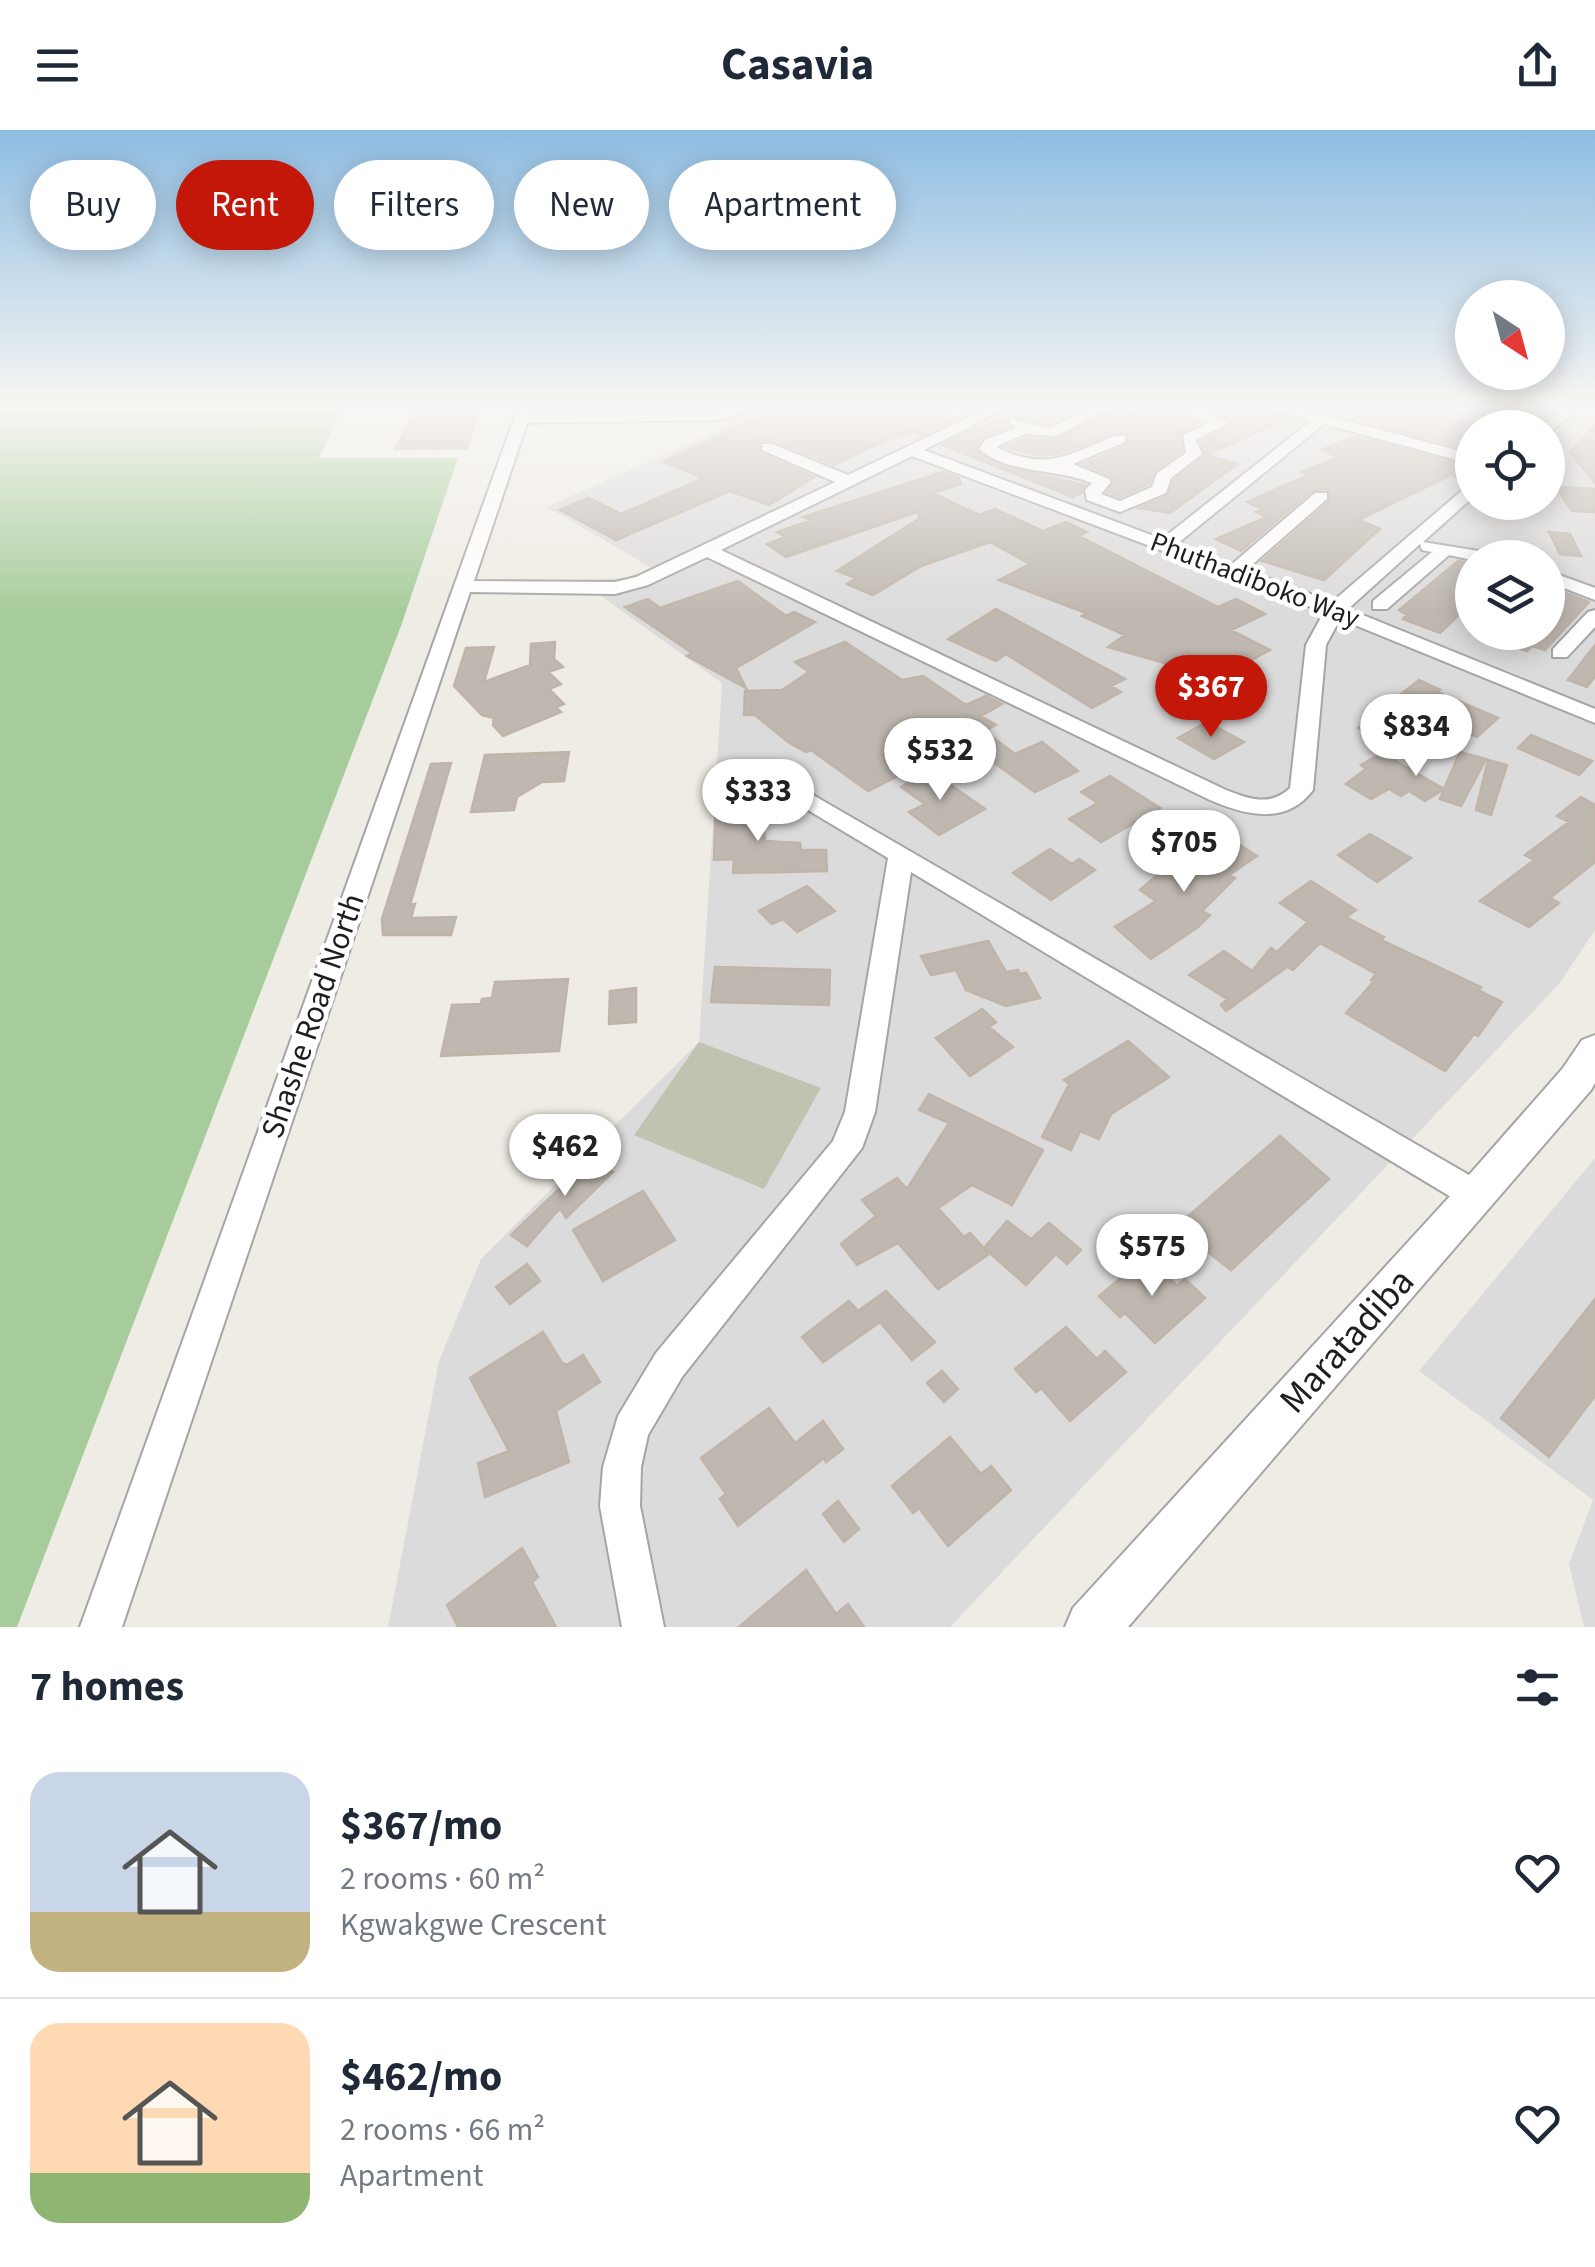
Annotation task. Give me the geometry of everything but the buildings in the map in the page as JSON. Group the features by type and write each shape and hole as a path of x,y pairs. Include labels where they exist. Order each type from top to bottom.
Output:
{"street":[{"name":"Shashe Road North","path":"101,1627 502,475"},
{"path":"832,475 847,481"},
{"path":"462,586 615,588 642,582 860,475"},
{"name":"Phuthadiboko Way","path":"977,475 1165,544 1595,716"},
{"path":"1082,475 1103,482 1092,495 1115,506 1157,492 1165,475"},
{"path":"1165,544 1252,475"},
{"path":"1234,572 1321,496"},
{"path":"707,550 1218,795 1236,803 1275,809 1292,802 1300,790 1316,645 1334,610 1455,505"},
{"path":"1414,541 1455,551"},
{"path":"1380,605 1444,551"},
{"path":"1565,583 1595,594"},
{"path":"1560,653 1595,616"},
{"path":"760,772 1477,1196"},
{"path":"642,1627 620,1506 622,1468 631,1429 670,1365 846,1148 860,1112 902,856"},
{"name":"Maratadiba","path":"1092,1627 1589,1073"}],"shaded area":[{"path":"619,475 1455,475 1455,520 1565,520 1565,475 1595,475 1595,930 1559,984 950,1627 388,1627 439,1361 481,1259 699,1042 722,683 579,580 626,578 652,568 547,507"},
{"path":"699,1042 821,1088 764,1189 634,1135"},
{"path":"1595,1158 1595,1627 1584,1627 1569,1564 1593,1500 1419,1371"}],"green space":[{"path":"0,475 452,475 401,626 17,1627 0,1627"}]}
